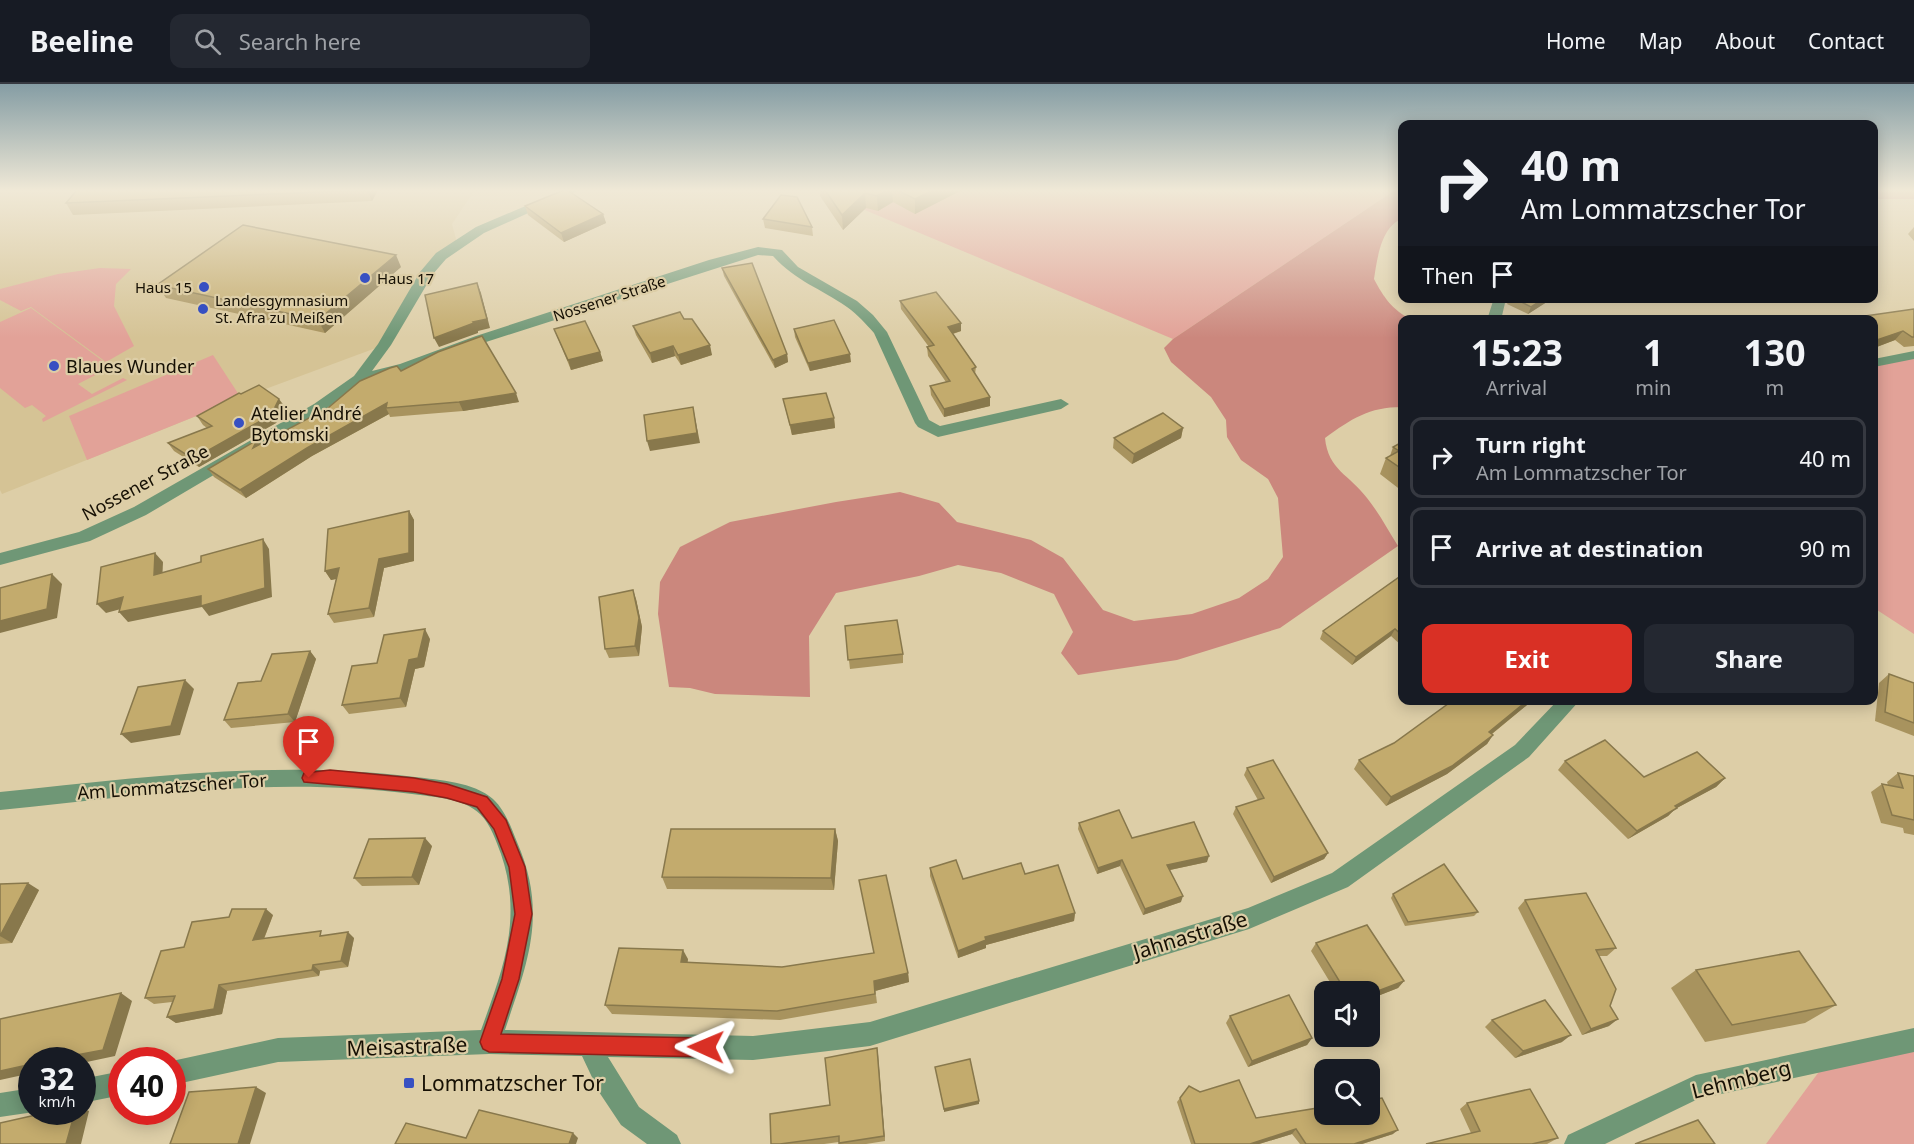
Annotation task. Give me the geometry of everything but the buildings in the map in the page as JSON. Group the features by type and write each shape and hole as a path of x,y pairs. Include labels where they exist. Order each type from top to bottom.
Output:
{"street":[{"name":"Nossener Straße","path":"0,559 84,537 140,512 319,407 359,379 384,345 428,272 441,256 466,239"},
{"name":"Nossener Straße","path":"359,379 405,367 481,339 714,262 758,251 777,253 793,270 852,304 868,318 879,332 902,374 923,423 938,432 1061,404"},
{"path":"1878,362 1914,355"},
{"name":"Jahnastraße","path":"753,1048 870,1034 1250,918 1340,880 1522,751 1566,705"},
{"name":"Am Lommatzscher Tor","path":"0,801 209,780 330,777 414,785 447,791 482,802 500,825 517,867 523,914 511,979 489,1042"},
{"name":"Lehmberg","path":"1577,1144 1696,1087 1914,1040"},
{"name":"Meisastraße","path":"186,1070 278,1050 489,1042 753,1048"},
{"path":"590,1046 608,1083 630,1116 668,1144"},
{"path":"0,1105 18,1102"}],"shaded area":[{"name":"Landesgymnasium St. Afra zu Meißen","path":"0,239 456,239 457,243 441,256 384,345 241,398 2,494 0,490"},
{"path":"935,239 1321,239 1173,339"},
{"path":"1321,239 1383,239 1374,279 1389,302 1404,315 1398,315 1398,407 1380,409 1361,415 1325,438 1330,458 1367,498 1398,546 1280,628 1177,660 1078,675 1061,653 1073,632 1054,594 1001,573 958,565 919,576 836,593 809,636 810,697 715,694 690,688 669,687 658,614 660,582 680,547 730,522 836,502 900,492 939,503 957,522 1031,540 1063,558 1103,610 1134,621 1192,614 1239,598 1268,579 1283,557 1278,498 1268,479 1241,460 1227,437 1226,420 1211,397 1171,362 1164,348 1173,339"},
{"path":"100,268 131,269 116,284 114,306 134,346 106,362 31,307 21,311 0,300 0,289 58,274"},
{"name":"Blaues Wunder","path":"31,308 111,367 78,384 92,394 123,378 127,380 43,422 42,419 46,416 32,405 25,408 0,388 0,322"},
{"path":"213,355 241,398 87,460 69,416"},
{"path":"1914,355 1914,634 1878,611 1878,362"},
{"path":"1914,1040 1914,1144 1766,1144 1829,1058"}],"place":[{"name":"Haus 17","path":"365,278"},
{"name":"Haus 15","path":"204,287"},
{"name":"Landesgymnasium St. Afra zu Meißen","path":"203,309"},
{"name":"Blaues Wunder","path":"54,366"},
{"name":"Atelier André Bytomski","path":"239,423"},
{"name":"Lommatzscher Tor","path":"409,1083"}],"route":[{"path":"309,778 330,777 414,785 447,791 482,802 500,825 517,867 523,914 511,979 489,1042 706,1047"}]}
